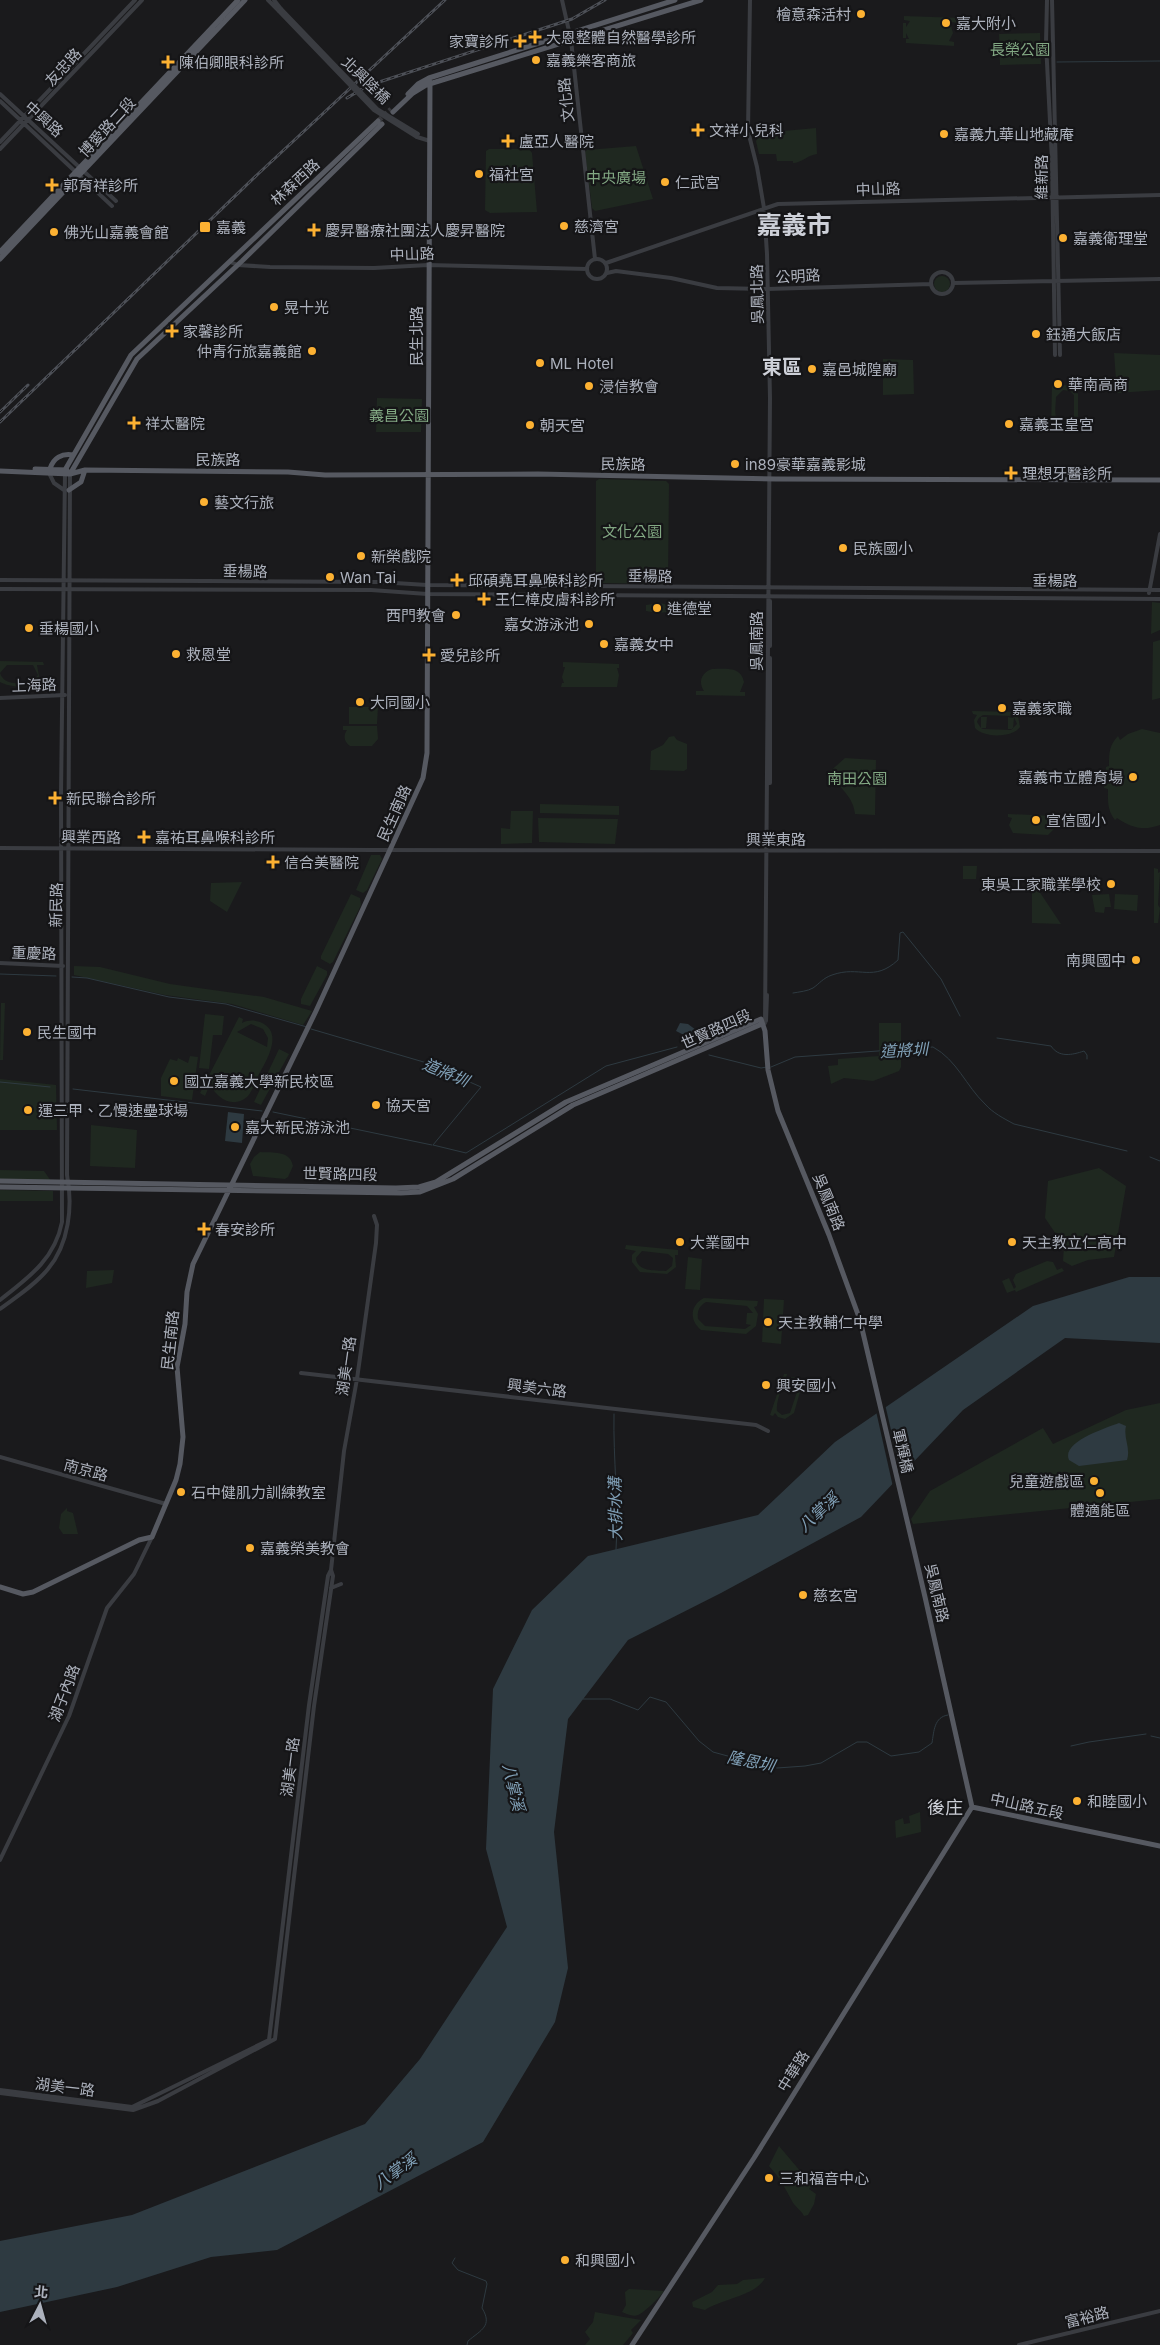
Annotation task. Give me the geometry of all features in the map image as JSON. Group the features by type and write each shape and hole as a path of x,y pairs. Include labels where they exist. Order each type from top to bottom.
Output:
{"main road":[{"path":"230,12 238,0"},
{"path":"230,12 244,0"},
{"path":"675,0 428,78 418,84 392,111 413,93 572,40 701,0"},
{"name":"博愛路二段","path":"0,252 230,12"},
{"name":"民生北路","path":"427,594 430,141 430,87 428,78"},
{"name":"林森西路","path":"230,262 380,123 238,265"},
{"name":"博愛路二段","path":"0,259 79,171"},
{"path":"68,472 80,456 131,355 230,262"},
{"path":"68,472 73,455 137,359 238,265"},
{"path":"50,471 56,458 66,454 73,455"},
{"path":"67,490 81,482 85,470 80,464 80,456"},
{"name":"民族路","path":"0,470 68,472 85,470 288,472 325,475 428,473 770,478 1160,480"},
{"name":"民生南路","path":"152,1537 180,1464 183,1437 177,1367 186,1324 187,1292 196,1255 306,1032 423,778 427,753 427,594"},
{"name":"世賢路四段","path":"761,1019 764,1024 573,1105 466,1171 431,1188 401,1194 228,1191 65,1185 396,1188 425,1186 450,1174 579,1095 758,1020 761,1019"},
{"name":"吳鳳南路","path":"764,1024 768,1068 784,1126 829,1234 856,1306 874,1382"},
{"path":"0,1182 65,1185"},
{"path":"0,1187 65,1185"},
{"name":"軍輝橋","path":"874,1382 908,1525"},
{"name":"吳鳳南路","path":"908,1525 940,1666"},
{"path":"0,1587 23,1594 33,1592 139,1540 152,1537"},
{"name":"中山路五段","path":"940,1666 972,1807 1160,1846"},
{"name":"中華路","path":"632,2345 754,2158 972,1807"}],"street":[{"name":"友忠路","path":"27,118 135,0"},
{"name":"友忠路","path":"0,142 27,118 142,0"},
{"path":"268,0 280,10"},
{"path":"274,0 280,10"},
{"name":"文化路","path":"562,0 572,40 595,258"},
{"name":"吳鳳北路","path":"750,0 748,131 764,208 768,289 769,589"},
{"name":"維新路","path":"1047,0 1046,43 1051,119 1052,197 1060,355"},
{"name":"維新路","path":"1052,0 1058,197 1055,355"},
{"name":"北興陸橋","path":"280,10 374,110 430,141"},
{"name":"中興路","path":"0,94 27,118 112,206"},
{"name":"中興路","path":"0,101 116,201"},
{"name":"友忠路","path":"0,149 23,122"},
{"name":"中山路","path":"606,263 778,204 926,199 997,200 1160,195"},
{"path":"595,258 601,259 606,263 607,273 602,278 589,275 587,269 590,262 595,258"},
{"name":"中山路","path":"230,262 238,265 374,268 428,265 587,269"},
{"name":"公明路","path":"607,273 616,271 671,278 717,288 768,289 931,284"},
{"name":"公明路","path":"931,284 935,275 941,273 948,274 953,283"},
{"name":"公明路","path":"953,283 1160,279"},
{"name":"公明路","path":"931,284 935,292 941,294 949,291 953,283"},
{"path":"50,471 54,483 67,490"},
{"name":"新民路","path":"0,1309 49,1268 65,1234 69,1214 65,1185 62,1019 62,580 68,472"},
{"name":"新民路","path":"0,1300 32,1275 52,1251 62,1222 65,1185 68,982 69,589 67,490"},
{"path":"1148,598 1160,534"},
{"name":"垂楊路","path":"0,580 371,582 427,585 769,589 1149,592 1160,590"},
{"name":"垂楊路","path":"0,589 377,590 427,594 1160,599"},
{"name":"吳鳳南路","path":"764,1024 767,1014 768,851 772,699 771,602 768,596 769,589"},
{"name":"上海路","path":"0,698 63,696 68,692"},
{"name":"興業西路","path":"0,848 391,850"},
{"name":"興業東路","path":"391,850 1160,851"},
{"name":"重慶路","path":"0,963 68,966"},
{"path":"62,1019 67,1019"},
{"name":"湖美一路","path":"0,2090 132,2107 268,2040 309,1705 331,1570 344,1451 357,1379 376,1243 377,1225 374,1216"},
{"name":"興美六路","path":"301,1373 747,1424 768,1431"},
{"name":"南京路","path":"0,1457 166,1504"},
{"name":"湖子內路","path":"0,1860 69,1716 107,1608 140,1563 152,1537"},
{"path":"330,1576 331,1588 341,1584"},
{"name":"湖美一路","path":"0,2093 133,2110 158,2101 275,2039 314,1706 331,1588"},
{"name":"富裕路","path":"1019,2345 1160,2311"}],"green space":[{"path":"904,16 961,18 960,23 950,22 953,33 949,41 954,42 954,46 906,43 906,39 909,39 906,33 906,38 903,38 903,23 906,23 906,27 910,21 904,20"},
{"name":"長榮公園","path":"1040,33 1041,64 1000,65 999,34"},
{"path":"816,128 817,154 793,163 793,161 777,161 776,154 759,154 756,141 761,133"},
{"name":"中央廣場","path":"636,146 653,199 595,211 592,208 585,152 587,150"},
{"path":"489,149 529,149 532,153 537,212 490,213 485,210 486,151"},
{"path":"942,276 948,278 950,284 948,290 942,292 936,290 934,284 936,278"},
{"path":"1114,353 1160,355 1160,390 1117,393"},
{"path":"883,359 913,360 914,394 883,395"},
{"path":"1052,384 1056,384 1056,388 1063,385 1072,386 1078,394 1078,423 1064,428 1055,425 1055,428 1051,428","holes":["1063,390 1070,391 1074,395 1074,419 1063,424 1057,420 1055,409 1056,397"]},
{"name":"義昌公園","path":"377,398 422,399 421,432 376,432"},
{"name":"文化公園","path":"599,479 666,481 669,484 668,580 665,584 600,583 596,579 596,481"},
{"path":"1152,602 1160,603 1160,630 1151,634"},
{"name":"進德堂","path":"660,603 668,605 668,612 646,611 646,605"},
{"path":"1160,640 1160,698 1152,700 1153,642"},
{"path":"0,661 43,662 44,665 37,665 39,676 33,684 28,686 10,686 0,682","holes":["7,665 33,665 38,675 32,683 9,682 0,673"]},
{"path":"563,662 619,664 619,668 617,668 619,675 617,687 561,687 562,683 564,683 562,677 565,667 563,667"},
{"path":"712,669 727,669 740,673 744,682 740,692 745,692 745,696 696,695 696,691 704,691 701,684 703,675"},
{"path":"349,707 378,707 377,724 349,724"},
{"path":"972,711 1022,712 1022,716 1018,716 1020,727 1016,731 1005,735 991,735 975,728 974,720 977,715 973,714","holes":["983,715 1012,716 1013,718 1008,717 1008,729 1011,730 983,729 977,722","1014,717 1017,724 1013,728"]},
{"path":"981,717 987,717 986,728 981,728"},
{"path":"343,726 377,726 378,739 372,746 350,746 345,741 347,730 343,730"},
{"name":"嘉義市立體育場","path":"1142,729 1160,733 1160,825 1148,828 1133,826 1117,818 1115,820 1109,809 1108,789 1104,788 1111,746 1118,736 1120,740 1128,734"},
{"path":"674,736 677,740 687,744 687,769 684,771 650,770 651,751 663,745 669,737"},
{"name":"南田公園","path":"845,758 876,760 875,815 855,814 849,797 827,774"},
{"path":"540,804 619,806 619,815 540,813"},
{"path":"511,811 533,811 532,843 501,844 501,828 510,829"},
{"path":"1008,814 1055,816 1055,820 1052,820 1054,829 1048,835 1013,833 1009,825 1012,818 1008,817"},
{"path":"538,818 618,819 615,844 539,842"},
{"path":"371,855 380,855 382,859 367,890 363,893 356,890"},
{"path":"963,866 977,866 976,879 963,879"},
{"path":"1154,868 1158,869 1158,873 1160,872 1158,923 1154,923"},
{"path":"242,882 227,912 210,901 211,883"},
{"path":"1035,885 1061,924 1032,923 1032,887"},
{"path":"351,894 360,898 361,905 333,962 330,964 321,959 321,956"},
{"path":"1109,894 1111,907 1105,907 1104,913 1095,912 1092,895"},
{"path":"1115,894 1138,895 1137,911 1114,909"},
{"path":"74,966 100,967 170,984 264,997 312,1011 303,1025 232,1004 165,995 74,975"},
{"path":"317,966 327,971 327,975 310,1006 301,1004 301,999"},
{"path":"1,1003 5,1003 3,1060 0,1060"},
{"path":"205,1014 224,1016 222,1035 213,1035 209,1069 199,1068"},
{"path":"239,1017 243,1019 242,1023 255,1021 267,1027 271,1033 272,1040 269,1055 247,1097 231,1102 216,1094 210,1084 205,1096 200,1093","holes":["251,1024 263,1029 268,1038 267,1047 237,1032"]},
{"path":"879,1023 901,1023 901,1067 899,1071 873,1081 844,1078 831,1084 828,1066 838,1065 838,1059 879,1056"},
{"path":"279,1049 289,1054 261,1105 254,1102"},
{"path":"190,1056 198,1057 192,1100 161,1096 161,1078 170,1059 177,1061 178,1058 188,1063"},
{"name":"運三甲、乙慢速壘球場","path":"0,1079 56,1085 57,1130 0,1130"},
{"path":"91,1125 137,1130 135,1168 90,1166"},
{"path":"260,1152 280,1153 288,1157 293,1166 288,1177 285,1179 253,1176 250,1164"},
{"path":"1099,1168 1126,1186 1114,1257 1088,1260 1072,1266 1063,1261 1064,1246 1045,1218 1048,1181"},
{"path":"0,1170 44,1171 51,1181 0,1179"},
{"path":"0,1190 53,1191 53,1201 0,1201"},
{"path":"626,1245 678,1250 678,1255 675,1255 676,1267 667,1274 640,1272 632,1262 632,1255 636,1251 625,1249","holes":["642,1251 668,1254 673,1258 672,1266 666,1271 643,1268 637,1263 636,1258"]},
{"path":"688,1257 702,1259 700,1290 685,1289"},
{"path":"1047,1261 1053,1262 1057,1270 1062,1268 1064,1271 1016,1292 1015,1290 1007,1293 1002,1281 1009,1278 1014,1289 1016,1287 1013,1280 1016,1274"},
{"path":"114,1270 112,1283 86,1288 87,1271"},
{"path":"704,1298 758,1301 757,1306 754,1307 758,1314 756,1326 746,1334 701,1330 694,1322 693,1317 694,1309 699,1301","holes":["706,1302 747,1306 753,1313 747,1313 746,1324 751,1325 745,1329 705,1326 698,1319 699,1309"]},
{"path":"764,1299 784,1300 781,1344 762,1342"},
{"path":"784,1374 787,1374 786,1378 794,1377 802,1385 794,1413 785,1419 778,1417 775,1413 773,1416 770,1415","holes":["789,1381 796,1383 798,1389 790,1413 782,1415 777,1411 781,1390"]},
{"path":"1160,1403 1160,1499 913,1524 911,1519 930,1491 1043,1428 1053,1444 1126,1410"},
{"path":"67,1508 67,1511 73,1513 78,1534 63,1534 59,1528 61,1514"},
{"path":"920,1812 921,1832 896,1838 895,1821 903,1818 904,1824 910,1823 909,1816"},
{"path":"779,2146 812,2185 809,2189 816,2194 814,2204 808,2215 804,2216 794,2205 769,2166"},
{"path":"765,2278 755,2289 705,2310 693,2307 692,2302 712,2292 718,2285 737,2284 743,2280"},
{"path":"629,2289 664,2291 644,2311 634,2316 622,2312 626,2305 625,2292"},
{"path":"595,2312 641,2320 631,2330 633,2333 623,2345 585,2345 590,2339 585,2332 593,2322"}],"water":[{"path":"680,1023 688,1024 696,1030 694,1036 686,1036 676,1031"},
{"name":"嘉大新民游泳池","path":"228,1112 244,1114 242,1143 225,1141"},
{"name":"八掌溪","path":"1129,1277 1160,1277 1160,1343 1065,1338 963,1410 861,1517 721,1593 628,1640 568,1719 554,1832 568,1968 555,2022 483,2142 277,2250 211,2257 117,2287 0,2312 0,2241 132,2215 365,2124 420,2059 507,1927 486,1849 493,1689 532,1610 588,1556 758,1515 835,1442 1033,1306"},
{"path":"1119,1423 1126,1426 1127,1460 1079,1466 1069,1460 1068,1453 1078,1442 1095,1432"}],"pier":[{"path":"885,1404 902,1478 893,1487 876,1411"}],"waterway":[{"path":"1057,62 1160,61"},
{"path":"793,993 811,989 826,978 842,972 874,972 889,967 898,960 900,933 903,932 941,979 960,1016"},
{"name":"道將圳","path":"0,974 56,976"},
{"name":"道將圳","path":"72,977 87,978 169,997 226,1004 307,1027"},
{"name":"道將圳","path":"311,1029 427,1063 481,1087 433,1145 466,1153 606,1066 677,1047"},
{"path":"997,1038 1051,1046 1062,1054 1084,1051 1087,1059"},
{"name":"道將圳","path":"771,1067 795,1057 933,1047 949,1059 988,1107 1014,1124 1127,1151"},
{"name":"道將圳","path":"709,1055 761,1068 767,1067"},
{"path":"0,1082 50,1087"},
{"path":"73,1089 262,1111"},
{"path":"273,1112 432,1145"},
{"name":"道將圳","path":"1150,1157 1160,1161"},
{"name":"大排水溝","path":"614,1414 616,1550"},
{"name":"隆恩圳","path":"583,1699 610,1699 638,1710 650,1697 666,1702 699,1741 713,1752 777,1768 821,1763 857,1742 867,1742 891,1756 919,1752 932,1743 937,1722 943,1716 948,1715"},
{"name":"隆恩圳","path":"1071,1746 1146,1734"},
{"name":"隆恩圳","path":"1151,1736 1160,1738"},
{"path":"455,2258 452,2263 458,2270 486,2281 487,2284 482,2308 486,2323 468,2341 467,2345"}],"tunnel":[{"path":"378,121 391,109"}],"railway":[{"path":"0,422 258,174 445,0"},
{"path":"347,98 367,86 572,19 605,0"},
{"path":"0,412 28,385"}],"place":[{"name":"檜意森活村","path":"861,14"},
{"name":"嘉大附小","path":"946,23"},
{"name":"大恩整體自然醫學診所","path":"535,37"},
{"name":"家寶診所","path":"520,41"},
{"name":"嘉義樂客商旅","path":"536,60"},
{"name":"陳伯卿眼科診所","path":"168,62"},
{"name":"文祥小兒科","path":"698,130"},
{"name":"嘉義九華山地藏庵","path":"944,134"},
{"name":"盧亞人醫院","path":"508,141"},
{"name":"福社宮","path":"479,174"},
{"name":"仁武宮","path":"665,182"},
{"name":"郭育祥診所","path":"52,185"},
{"name":"慈濟宮","path":"564,226"},
{"name":"嘉義","path":"205,227"},
{"name":"慶昇醫療社團法人慶昇醫院","path":"314,230"},
{"name":"佛光山嘉義會館","path":"54,232"},
{"name":"嘉義衛理堂","path":"1063,238"},
{"name":"晃十光","path":"274,307"},
{"name":"家馨診所","path":"172,331"},
{"name":"鈺通大飯店","path":"1036,334"},
{"name":"仲青行旅嘉義館","path":"312,351"},
{"name":"ML Hotel","path":"540,363"},
{"name":"嘉邑城隍廟","path":"812,369"},
{"name":"華南高商","path":"1058,384"},
{"name":"浸信教會","path":"589,386"},
{"name":"祥太醫院","path":"134,423"},
{"name":"嘉義玉皇宮","path":"1009,424"},
{"name":"朝天宮","path":"530,425"},
{"name":"in89豪華嘉義影城","path":"735,464"},
{"name":"理想牙醫診所","path":"1011,473"},
{"name":"藝文行旅","path":"204,502"},
{"name":"民族國小","path":"843,548"},
{"name":"新榮戲院","path":"361,556"},
{"name":"Wan Tai","path":"330,577"},
{"name":"邱碩堯耳鼻喉科診所","path":"457,580"},
{"name":"王仁樟皮膚科診所","path":"484,599"},
{"name":"進德堂","path":"657,608"},
{"name":"西門教會","path":"456,615"},
{"name":"嘉女游泳池","path":"589,624"},
{"name":"垂楊國小","path":"29,628"},
{"name":"嘉義女中","path":"604,644"},
{"name":"救恩堂","path":"176,654"},
{"name":"愛兒診所","path":"429,655"},
{"name":"大同國小","path":"360,702"},
{"name":"嘉義家職","path":"1002,708"},
{"name":"嘉義市立體育場","path":"1133,777"},
{"name":"新民聯合診所","path":"55,798"},
{"name":"宣信國小","path":"1036,820"},
{"name":"嘉祐耳鼻喉科診所","path":"144,837"},
{"name":"信合美醫院","path":"273,862"},
{"name":"東吳工家職業學校","path":"1111,884"},
{"name":"南興國中","path":"1136,960"},
{"name":"民生國中","path":"27,1032"},
{"name":"國立嘉義大學新民校區","path":"174,1081"},
{"name":"協天宮","path":"376,1105"},
{"name":"運三甲、乙慢速壘球場","path":"28,1110"},
{"name":"嘉大新民游泳池","path":"235,1127"},
{"name":"春安診所","path":"204,1229"},
{"name":"大業國中","path":"680,1242"},
{"name":"天主教立仁高中","path":"1012,1242"},
{"name":"天主教輔仁中學","path":"768,1322"},
{"name":"興安國小","path":"766,1385"},
{"name":"兒童遊戲區","path":"1094,1481"},
{"name":"石中健肌力訓練教室","path":"181,1492"},
{"name":"體適能區","path":"1100,1493"},
{"name":"嘉義榮美教會","path":"250,1548"},
{"name":"慈玄宮","path":"803,1595"},
{"name":"和睦國小","path":"1077,1801"},
{"name":"三和福音中心","path":"769,2178"},
{"name":"和興國小","path":"565,2260"}],"district":[{"name":"嘉義市","path":"794,225"},
{"name":"東區","path":"782,367"},
{"name":"後庄","path":"945,1807"}]}
